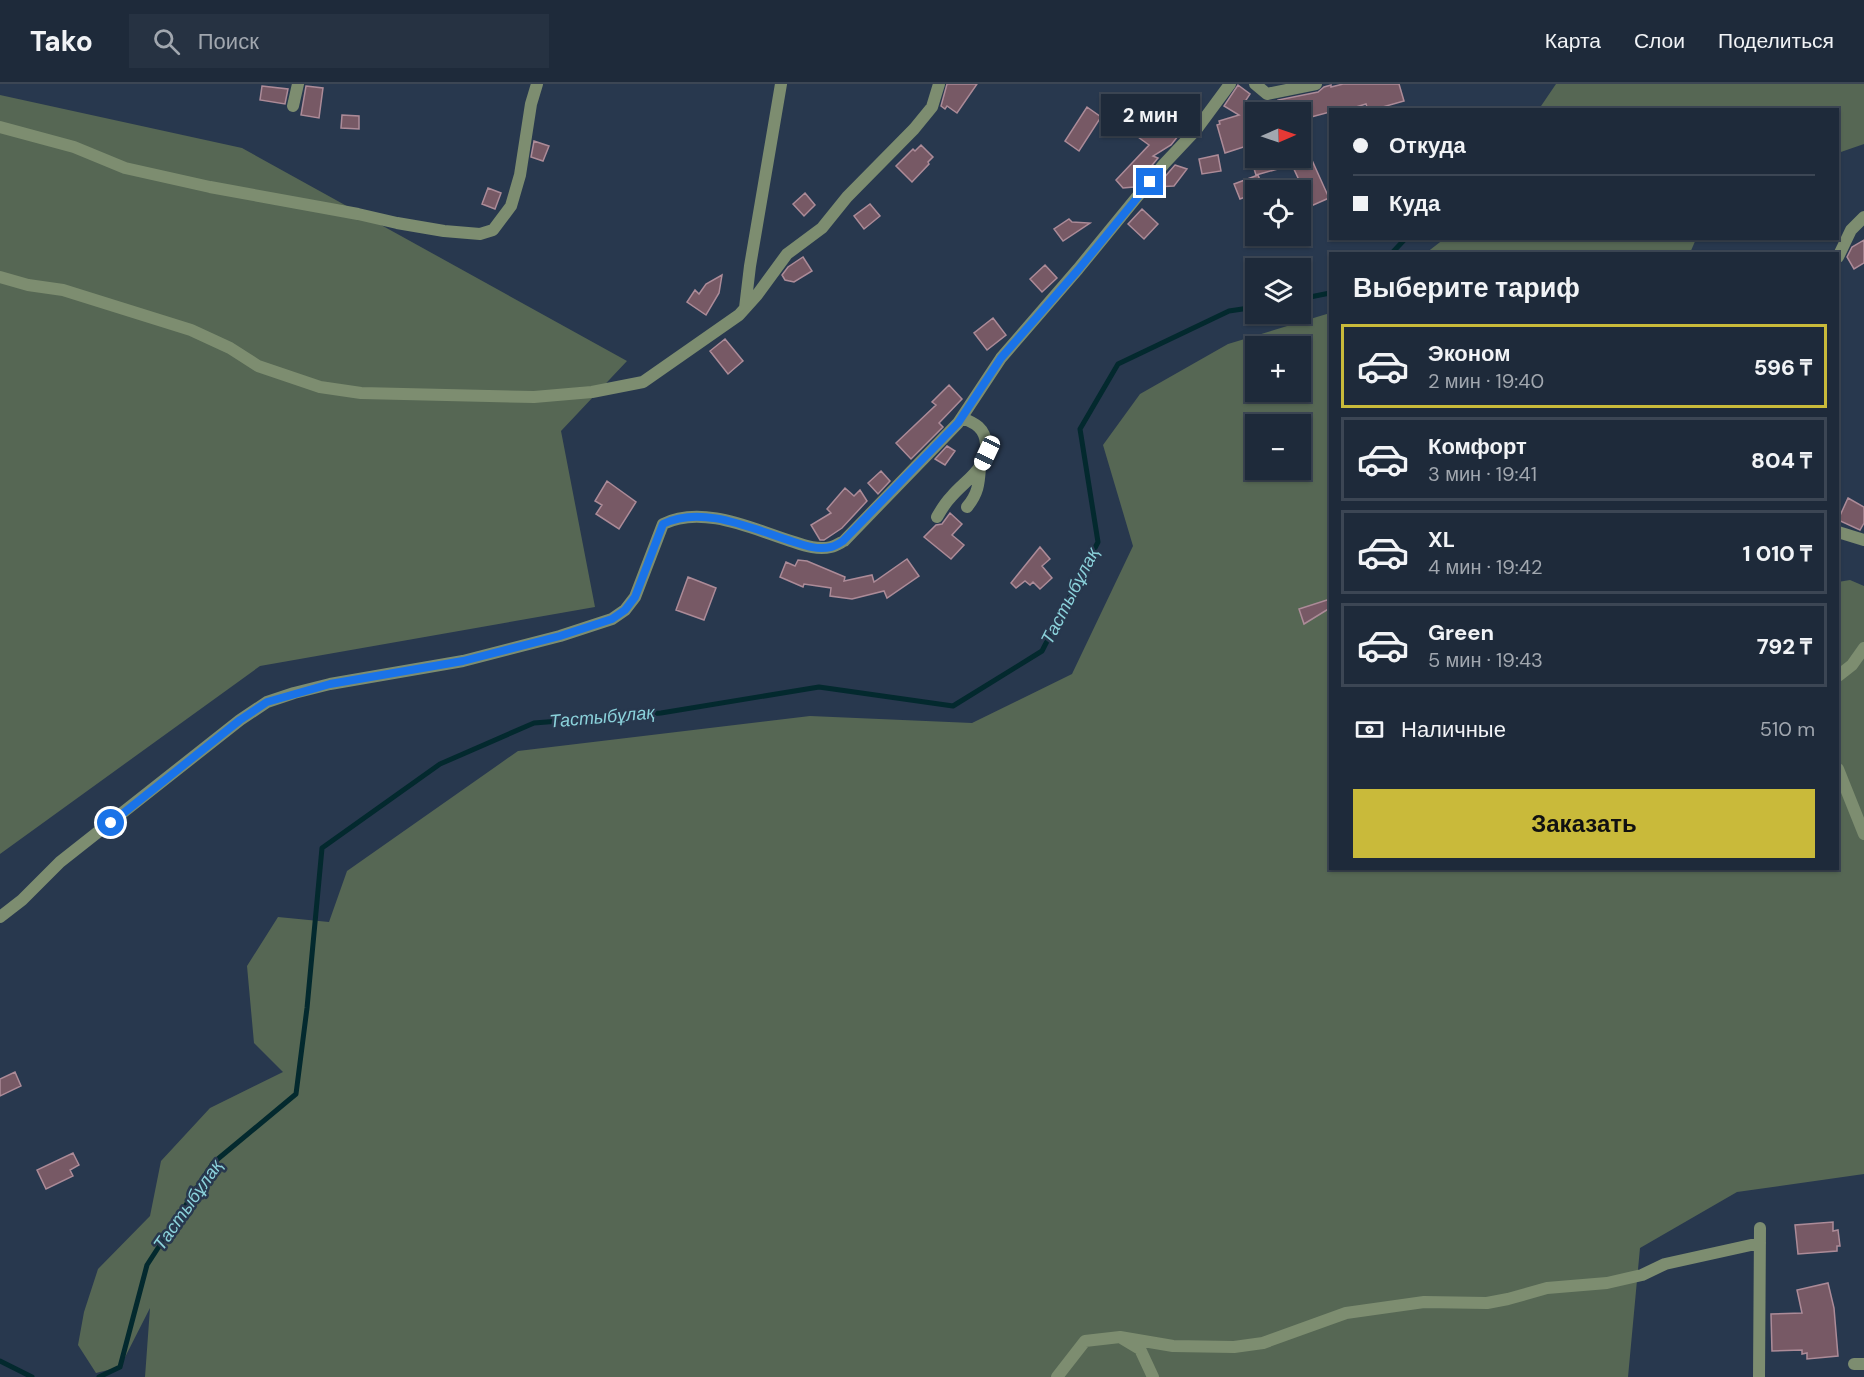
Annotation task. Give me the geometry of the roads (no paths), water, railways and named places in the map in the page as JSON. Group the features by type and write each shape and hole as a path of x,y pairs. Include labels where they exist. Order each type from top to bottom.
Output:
{"street":[{"path":"293,106 298,84"},
{"path":"0,127 74,147 125,168 210,187 397,223 480,234 493,230 512,206 520,175 531,104 537,84"},
{"path":"745,308 781,84"},
{"path":"0,277 28,285 63,290 191,330 230,348 258,366 320,387 361,393 534,397 592,392 643,382 739,315 787,254 822,228 847,197 914,129 932,107 939,84"},
{"path":"0,917 22,900 60,862 240,720 267,702 330,684 463,661 560,636 612,619 625,610 635,597 663,524 675,518 711,518 759,530 810,547 832,547 843,541 962,418 1001,358 1078,270 1164,164 1196,130 1230,84"},
{"path":"1255,84 1267,94 1316,84"},
{"path":"1839,255 1851,230 1864,217"},
{"path":"937,517 952,495 980,467 987,453 985,435 976,424 962,418"},
{"path":"967,507 976,497 980,467"},
{"path":"1839,532 1864,540"},
{"path":"1839,675 1852,665 1864,648"},
{"path":"1839,772 1864,834"},
{"path":"1759,1377 1760,1228"},
{"path":"1057,1377 1085,1341 1120,1337 1173,1346 1234,1347 1263,1343 1346,1313 1424,1302 1487,1303 1547,1288 1607,1283 1642,1275 1665,1264 1760,1243"},
{"path":"1120,1337 1140,1349 1153,1377"}],"waterway":[{"name":"Тастыбұлақ","path":"1393,252 1404,240"},
{"name":"Тастыбұлақ","path":"1311,297 1329,293"},
{"name":"Тастыбұлақ","path":"99,1377 120,1367 147,1265 213,1163 296,1094 307,1008 322,848 440,764 534,723 661,713 819,687 953,706 1042,651 1098,542 1080,429 1118,364 1229,311 1245,309"},
{"name":"Тастыбұлақ","path":"0,1361 32,1377"}]}
